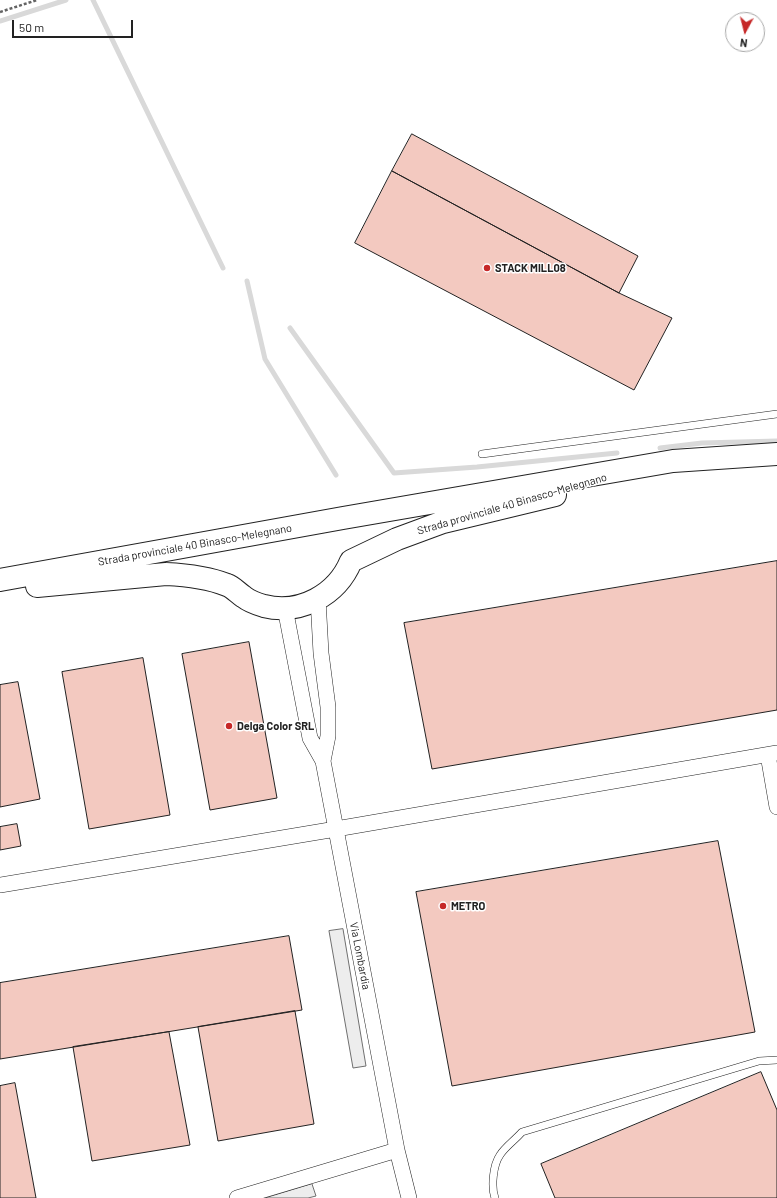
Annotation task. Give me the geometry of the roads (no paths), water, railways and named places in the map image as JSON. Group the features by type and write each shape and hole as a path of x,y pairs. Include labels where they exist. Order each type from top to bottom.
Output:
{"main road":[{"name":"Strada provinciale 40 Binasco-Melegnano","path":"0,580 673,461 777,454"},
{"name":"Strada provinciale 40 Binasco-Melegnano","path":"0,590 166,574 186,575 203,577 229,585 245,598 264,606 284,608 302,606 318,599 334,587 347,571 351,561 397,539 443,522 586,486 626,470"}],"street":[{"name":"Via Lombardia","path":"318,599 321,653 328,707 328,736 323,761"},
{"name":"Via Lombardia","path":"284,608 310,738 323,761 397,1150 409,1198"},
{"path":"0,885 772,754 777,806"},
{"path":"237,1198 397,1150"}],"lane":[{"path":"482,454 777,414"},
{"path":"495,1198 493,1193 493,1173 499,1156 522,1132 759,1061 777,1060"}],"waterway":[{"path":"0,21 66,0"},
{"path":"93,0 223,268"},
{"path":"247,281 265,359 336,475"},
{"path":"290,328 394,473 477,467 617,453"},
{"path":"660,448 702,443 777,441"}],"place":[{"name":"STACK MILL08","path":"487,268"},
{"name":"Delga Color SRL","path":"229,726"},
{"name":"METRO","path":"443,906"}]}
